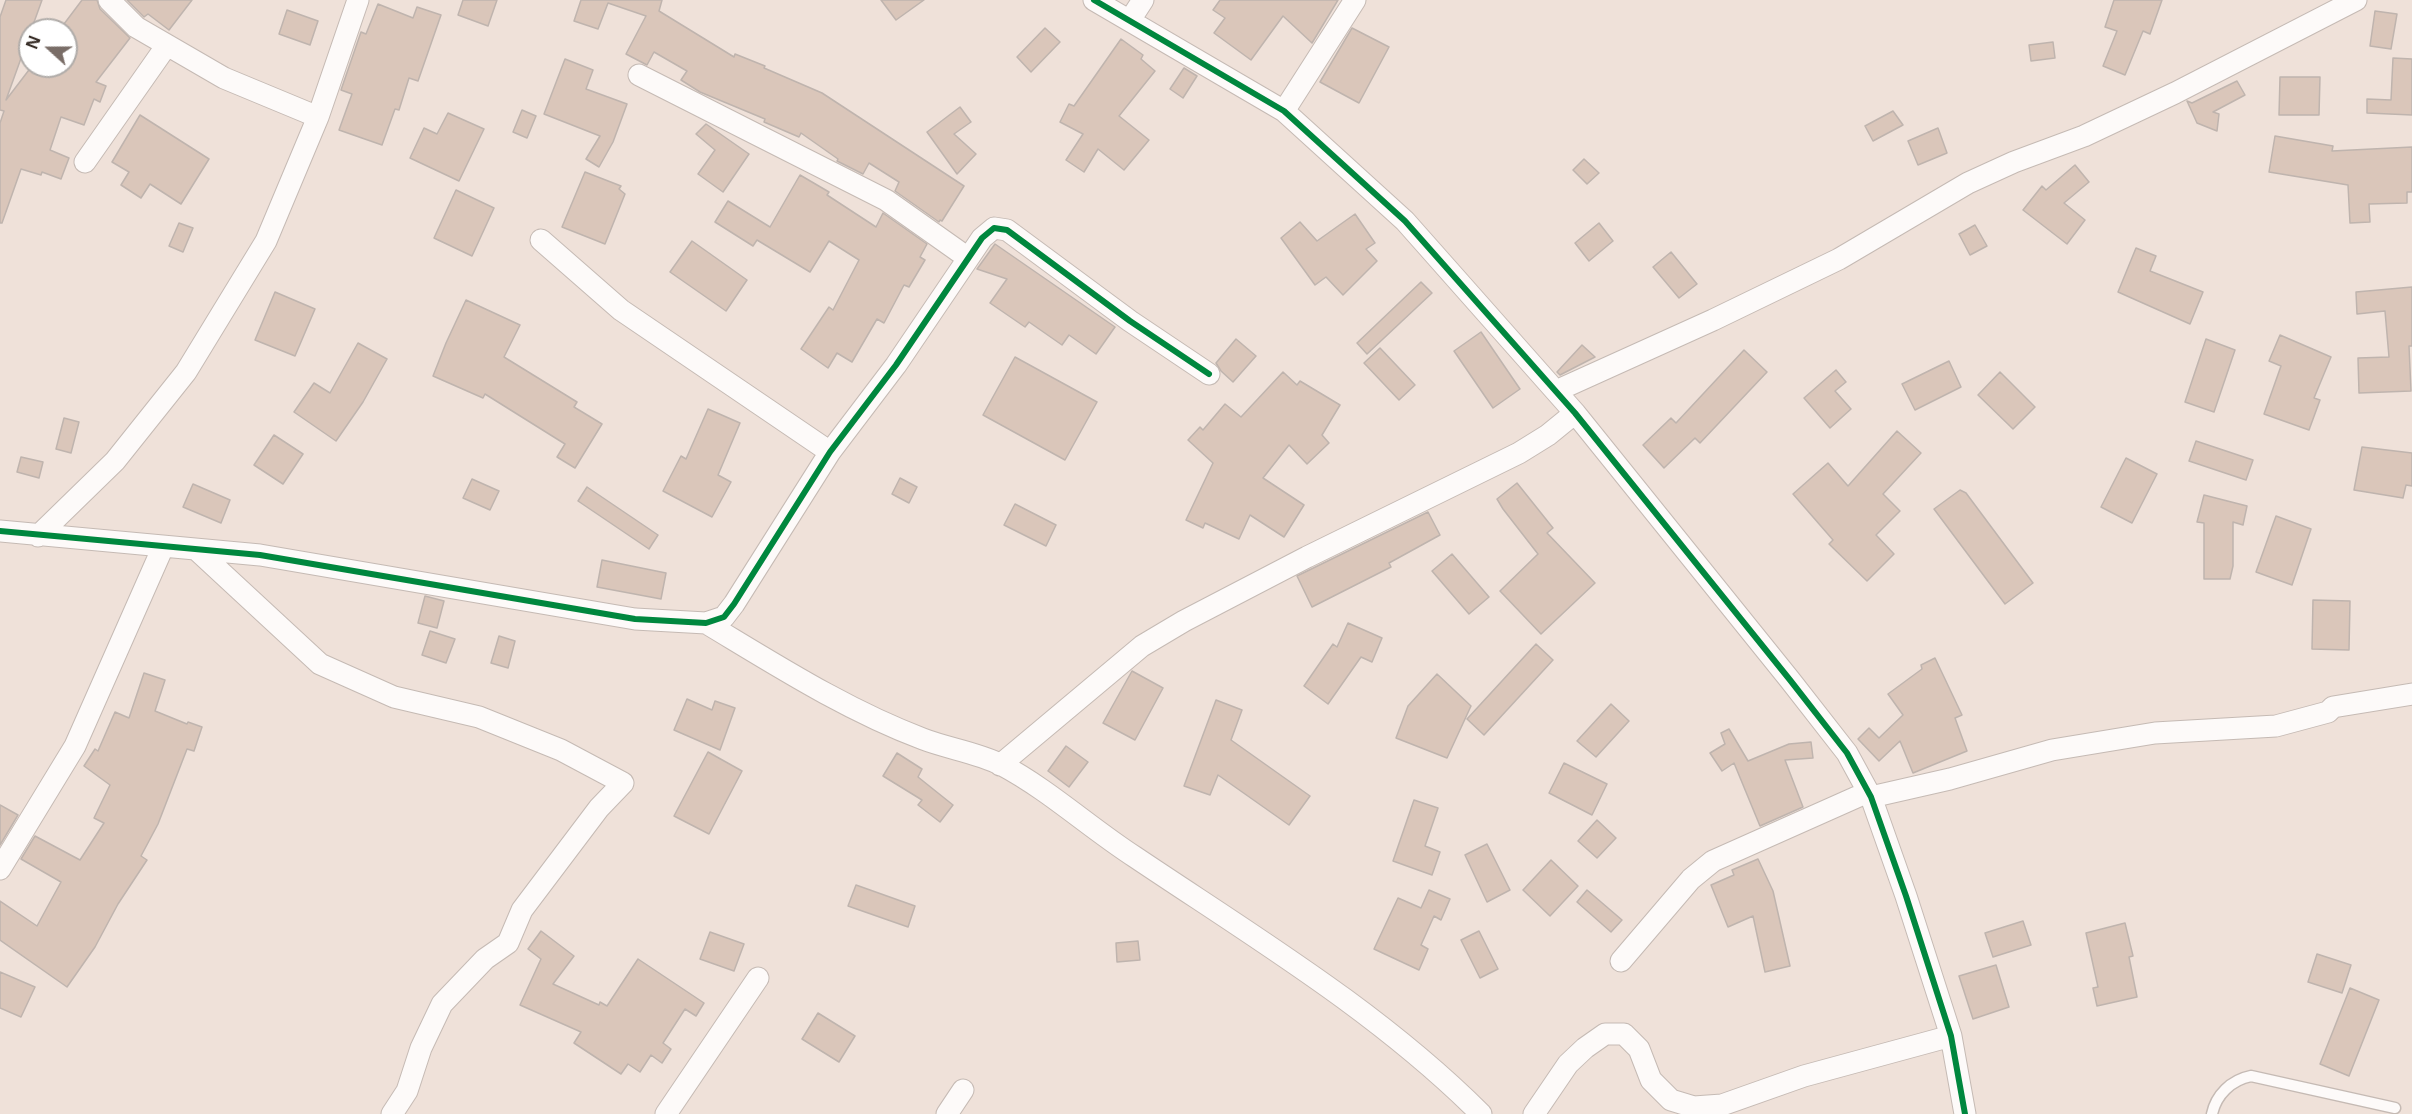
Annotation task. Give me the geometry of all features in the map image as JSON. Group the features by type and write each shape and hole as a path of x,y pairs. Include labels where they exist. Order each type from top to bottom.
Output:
{"street":[{"path":"109,0 136,27 224,78 318,117"},
{"path":"38,536 115,461 186,372 266,241 318,117 358,0"},
{"path":"1094,0 1284,111 1405,221 1557,391 1847,753 1870,795 1906,896 1951,1036 1965,1114"},
{"path":"1130,20 1143,0"},
{"path":"1284,111 1355,0"},
{"path":"1557,391 1713,320 1839,259 1968,183 2014,162 2084,136 2155,103 2356,0"},
{"path":"85,162 167,45"},
{"path":"639,75 886,200 968,258"},
{"path":"0,531 260,555 635,619 706,623 724,617 734,604 830,452 896,365 982,238 994,228 1007,230 1130,321 1209,374"},
{"path":"540,240 621,310 830,452"},
{"path":"1000,765 1142,646 1184,621 1307,557 1519,453 1548,435 1575,413"},
{"path":"0,869 75,746 163,547"},
{"path":"198,551 320,664 393,697 479,717 561,750 623,783 599,808 522,910 508,943 485,959 441,1004 421,1048 406,1091 392,1114"},
{"path":"706,623 829,696 923,739 969,751 1030,782 1116,845 1377,1022 1424,1059 1481,1114"},
{"path":"1621,961 1691,879 1713,861 1870,795 1950,779 2052,750 2155,733 2276,726 2328,712 2333,707 2412,694"},
{"path":"666,1114 758,978"},
{"path":"1534,1114 1568,1064 1605,1034 1624,1034 1638,1049 1651,1080 1671,1100 1694,1107 1722,1106 1804,1076 1951,1036"},
{"path":"947,1114 963,1090"}],"lane":[{"path":"2212,1114 2214,1103 2222,1091 2244,1077 2251,1076 2395,1108"}],"building":[{"path":"6,0 42,0 36,18 18,18 18,67 6,100 23,78 78,78 78,18 68,18 82,0 97,0 100,9 130,38 96,82 106,86 100,102 94,99 84,125 61,117 50,150 69,158 61,179 42,172 41,175 21,169 2,223 0,223 0,123 4,111 0,110 0,17"},
{"path":"127,0 192,0 169,30 148,14 144,17"},
{"path":"463,0 497,0 488,26 458,15"},
{"path":"581,0 662,0 659,11 734,57 735,54 765,66 764,68 822,93 964,186 942,221 939,222 895,191 899,182 869,163 863,174 837,161 838,159 801,133 799,137 764,122 765,119 700,92 681,80 687,71 654,52 647,65 626,54 646,16 608,3 598,29 574,21"},
{"path":"881,0 924,0 896,20"},
{"path":"1220,0 1338,0 1312,43 1283,16 1251,60 1214,33 1225,18 1213,10"},
{"path":"2114,0 2162,0 2150,34 2143,31 2125,75 2103,66 2117,31 2105,27"},
{"path":"378,4 413,18 417,7 441,15 418,81 409,78 399,110 395,109 382,145 339,130 352,94 341,90 361,32 366,34"},
{"path":"287,10 318,21 310,45 279,34"},
{"path":"2375,11 2397,14 2391,49 2370,46"},
{"path":"1045,28 1060,42 1031,72 1017,57"},
{"path":"1352,28 1389,47 1359,103 1320,82"},
{"path":"1121,39 1143,55 1141,59 1155,71 1119,116 1149,140 1124,170 1098,149 1084,172 1066,160 1083,134 1060,122 1069,104 1074,106"},
{"path":"2053,42 2055,58 2031,61 2029,45"},
{"path":"2393,58 2412,59 2412,115 2367,113 2367,99 2391,100"},
{"path":"565,59 593,70 586,89 627,104 613,142 599,167 586,159 600,136 544,114"},
{"path":"1184,68 1197,76 1183,98 1170,89"},
{"path":"2280,77 2320,77 2319,115 2279,115"},
{"path":"2237,81 2245,95 2213,112 2219,114 2217,131 2197,123 2187,101 2192,103"},
{"path":"960,107 971,122 954,134 976,154 957,174 927,132"},
{"path":"522,110 536,116 527,138 513,132"},
{"path":"1893,111 1903,125 1873,141 1865,126"},
{"path":"448,113 484,129 459,181 410,158 424,128 437,134"},
{"path":"140,115 209,159 181,204 150,184 141,198 121,185 129,172 112,162"},
{"path":"706,124 749,154 723,192 698,174 715,150 696,134"},
{"path":"1938,128 1947,153 1918,165 1908,141"},
{"path":"2275,136 2333,146 2332,151 2412,147 2412,192 2407,192 2407,203 2369,204 2370,222 2350,223 2348,185 2269,172"},
{"path":"1584,159 1599,173 1587,184 1573,170"},
{"path":"2075,165 2089,182 2064,203 2085,220 2067,244 2023,210 2042,186 2046,190"},
{"path":"585,172 621,186 619,189 625,194 605,244 562,227"},
{"path":"800,175 829,192 827,195 876,227 883,213 927,244 920,257 925,260 909,287 904,285 884,323 877,319 852,362 837,353 828,368 801,349 829,307 833,310 859,260 829,241 810,272 757,240 753,246 715,222 728,201 770,227"},
{"path":"456,190 494,208 472,256 434,238"},
{"path":"1355,214 1375,243 1366,249 1377,261 1343,295 1326,277 1315,285 1281,238 1300,222 1317,241"},
{"path":"179,223 193,228 183,252 169,246"},
{"path":"1599,223 1613,241 1589,261 1575,243"},
{"path":"1975,225 1987,246 1970,255 1959,234"},
{"path":"692,241 747,280 726,311 670,272"},
{"path":"995,244 1115,327 1096,354 1069,335 1062,345 1029,322 1025,327 990,303 1007,279 977,269"},
{"path":"2136,248 2156,256 2150,271 2203,292 2190,324 2118,292"},
{"path":"1671,252 1697,284 1679,298 1653,267"},
{"path":"1421,282 1432,293 1367,354 1357,343"},
{"path":"2412,287 2412,346 2409,346 2411,391 2359,393 2358,358 2389,357 2385,311 2357,314 2356,292"},
{"path":"275,292 315,309 295,356 255,340"},
{"path":"466,300 520,325 504,357 577,402 574,407 602,424 575,468 557,457 565,444 485,394 483,398 433,376"},
{"path":"1481,332 1520,389 1493,408 1454,351"},
{"path":"2280,335 2331,357 2314,398 2320,400 2309,430 2264,414 2281,366 2269,361"},
{"path":"1236,339 1256,356 1233,382 1216,363"},
{"path":"2206,339 2235,350 2214,412 2185,402"},
{"path":"358,343 387,359 363,402 336,441 294,412 314,383 330,393"},
{"path":"1582,345 1595,357 1560,375 1557,372"},
{"path":"1380,348 1415,385 1399,400 1364,363"},
{"path":"1744,350 1767,372 1700,443 1695,438 1664,468 1643,445 1671,418 1676,423"},
{"path":"1015,357 1097,402 1065,460 983,415"},
{"path":"1949,361 1961,387 1915,410 1902,384"},
{"path":"1836,370 1846,382 1835,391 1851,409 1830,428 1804,398"},
{"path":"1283,372 1297,385 1300,381 1340,405 1322,435 1329,443 1307,464 1289,445 1263,478 1304,505 1284,537 1250,515 1239,539 1205,523 1203,528 1186,520 1213,463 1188,440 1200,427 1203,430 1225,404 1241,417"},
{"path":"2000,372 2035,407 2013,429 1978,395"},
{"path":"708,409 740,423 718,475 731,482 712,517 663,491 681,456 686,459"},
{"path":"64,418 79,422 71,453 56,449"},
{"path":"1897,431 1921,453 1883,494 1900,511 1876,535 1894,554 1867,581 1829,544 1833,540 1793,494 1828,463 1848,486"},
{"path":"274,435 303,454 283,484 254,465"},
{"path":"2196,441 2253,460 2246,480 2189,461"},
{"path":"2362,447 2412,453 2412,486 2406,485 2403,498 2354,490"},
{"path":"21,457 43,462 39,478 17,472"},
{"path":"2126,458 2157,474 2132,523 2101,507"},
{"path":"900,478 917,487 909,503 892,494"},
{"path":"472,479 499,491 490,510 463,498"},
{"path":"1517,483 1553,528 1547,533 1595,583 1541,634 1500,591 1538,554 1497,499"},
{"path":"193,484 230,500 221,523 183,507"},
{"path":"587,487 658,535 649,549 578,501"},
{"path":"1960,490 1966,493 2033,583 2005,604 1934,509"},
{"path":"2204,495 2247,506 2243,525 2233,522 2233,566 2230,579 2204,579 2204,523 2197,522"},
{"path":"1015,504 1056,525 1046,546 1004,525"},
{"path":"1428,512 1440,535 1389,563 1391,567 1312,607 1297,576"},
{"path":"2276,516 2311,529 2292,585 2256,572"},
{"path":"1452,554 1489,597 1469,614 1432,571"},
{"path":"602,560 666,573 661,599 597,587"},
{"path":"425,596 444,601 437,628 418,623"},
{"path":"2313,600 2350,601 2349,650 2312,649"},
{"path":"1348,623 1382,638 1372,662 1361,657 1328,704 1304,686 1333,644 1337,647"},
{"path":"430,631 455,639 446,663 422,655"},
{"path":"499,636 515,641 508,668 491,663"},
{"path":"1536,644 1553,660 1484,735 1467,719"},
{"path":"1935,658 1962,715 1955,718 1967,751 1913,773 1900,741 1879,761 1858,739 1869,728 1879,738 1903,715 1888,694 1922,669 1921,665"},
{"path":"1132,671 1163,688 1135,740 1103,723"},
{"path":"144,673 165,680 155,711 187,724 188,722 202,727 194,751 187,749 158,824 141,856 147,860 118,904 95,947 67,987 0,940 0,901 37,926 61,882 21,859 35,836 80,860 104,823 94,818 110,785 84,766 95,749 98,751 115,712 129,718"},
{"path":"1437,674 1471,706 1447,758 1396,738 1408,706"},
{"path":"687,699 712,710 715,701 735,708 720,750 674,730"},
{"path":"1216,700 1242,710 1231,740 1310,796 1289,825 1218,775 1210,795 1184,786"},
{"path":"1611,704 1629,721 1596,757 1577,741"},
{"path":"1729,729 1748,761 1789,744 1811,742 1813,758 1785,760 1803,807 1760,826 1734,763 1722,771 1710,753 1725,744 1721,733"},
{"path":"1066,746 1088,762 1069,787 1048,771"},
{"path":"708,752 742,771 709,834 674,816"},
{"path":"897,753 922,769 918,777 953,805 940,822 918,805 922,800 883,776"},
{"path":"1564,763 1607,784 1592,815 1549,793"},
{"path":"1414,800 1438,808 1425,846 1440,852 1432,875 1393,861"},
{"path":"0,805 18,815 0,845"},
{"path":"1597,820 1616,838 1597,858 1578,841"},
{"path":"1487,844 1510,890 1487,902 1465,855"},
{"path":"1758,859 1773,891 1790,966 1765,972 1753,916 1728,927 1711,885 1734,875 1732,870"},
{"path":"1551,860 1578,886 1550,916 1523,890"},
{"path":"856,885 915,906 908,927 848,906"},
{"path":"1429,890 1450,899 1441,920 1434,916 1421,945 1428,949 1419,970 1374,949 1398,898 1421,908"},
{"path":"1587,890 1622,920 1611,932 1577,902"},
{"path":"2023,921 2031,945 1993,957 1985,933"},
{"path":"2125,923 2133,956 2129,957 2137,997 2097,1006 2093,988 2098,987 2086,933"},
{"path":"541,931 574,956 553,984 599,1005 600,1002 607,1006 638,959 704,1003 696,1016 685,1009 663,1043 671,1049 662,1063 651,1055 640,1072 628,1064 621,1074 574,1043 581,1032 520,1005 541,959 528,949"},
{"path":"1479,931 1498,969 1480,978 1461,940"},
{"path":"710,932 744,944 734,971 700,959"},
{"path":"1138,941 1140,960 1117,962 1116,943"},
{"path":"2317,954 2351,965 2342,993 2308,982"},
{"path":"1996,965 2009,1007 1973,1019 1959,976"},
{"path":"0,972 35,987 21,1017 0,1008"},
{"path":"2350,988 2379,1000 2349,1076 2320,1064"},
{"path":"818,1013 855,1036 839,1062 802,1039"}],"cycle path":[{"path":"1094,0 1284,111 1405,221 1575,413 1790,680 1847,753 1871,797 1951,1036 1965,1114"},
{"path":"0,531 260,555 635,619 706,623 724,617 734,604 830,452 896,365 982,238 994,228 1007,230 1130,321 1209,374"}]}
